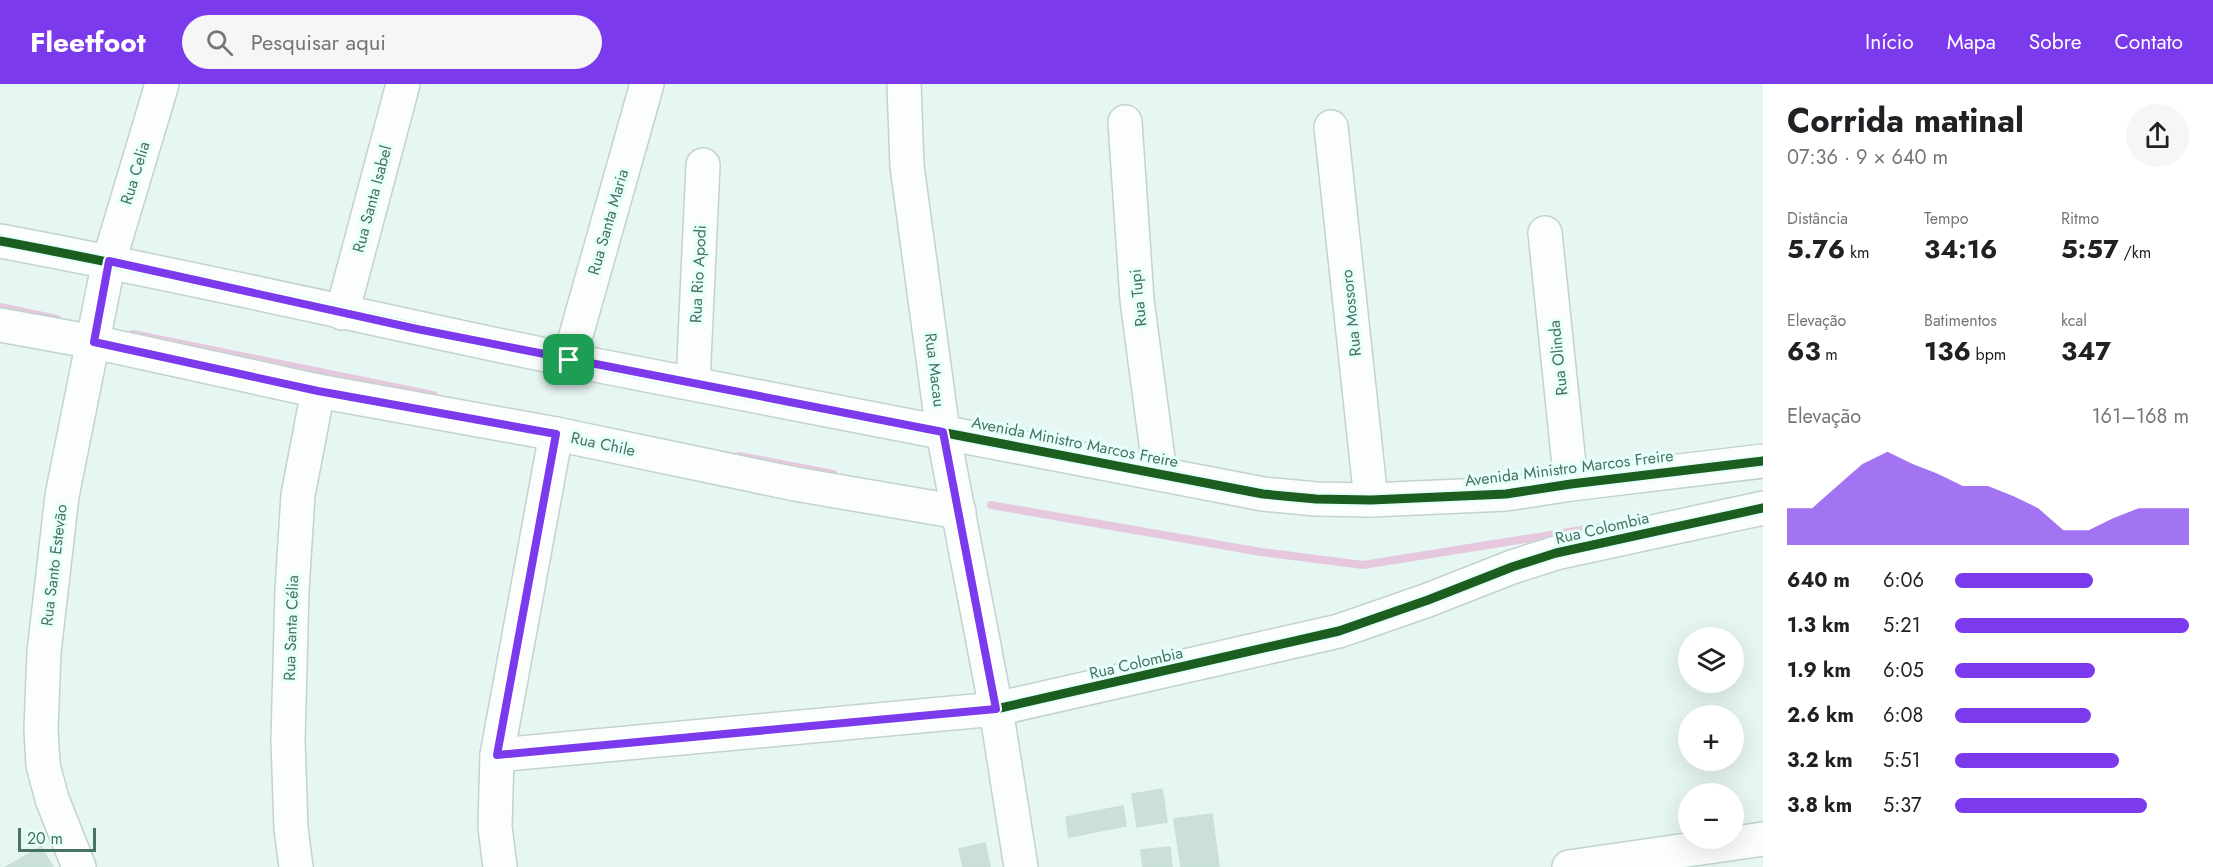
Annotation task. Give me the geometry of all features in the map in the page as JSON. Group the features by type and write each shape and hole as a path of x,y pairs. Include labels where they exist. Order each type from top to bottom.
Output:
{"street":[{"name":"Rua Celia","path":"109,261 162,84"},
{"name":"Rua Santa Isabel","path":"342,313 403,84"},
{"name":"Rua Santa Maria","path":"569,360 647,84"},
{"name":"Rua Macau","path":"904,84 907,166 943,432 996,709 1021,867"},
{"name":"Rua Tupi","path":"1125,122 1137,300 1160,474"},
{"name":"Rua Mossoro","path":"1331,127 1371,500"},
{"name":"Rua Rio Apodi","path":"693,383 703,165"},
{"name":"Rua Olinda","path":"1545,233 1571,484"},
{"name":"Avenida Ministro Marcos Freire","path":"0,241 109,261 342,313 569,360 1263,494 1316,499 1371,500 1506,494 1763,461"},
{"name":"Rua Santo Estevão","path":"79,867 52,799 43,765 41,729 44,652 62,496 109,261"},
{"name":"Rua Chile","path":"0,325 94,342 318,391 556,434 795,484 959,512"},
{"name":"Rua Santa Célia","path":"296,867 291,828 288,741 292,590 298,495 318,391"},
{"path":"500,867 495,827 497,755 556,434"},
{"name":"Rua Colombia","path":"497,755 996,709 1340,631 1512,567 1557,553 1763,508"},
{"path":"1569,867 1763,839"}],"building":[{"path":"1162,789 1167,822 1137,827 1132,794"},
{"path":"1123,806 1126,826 1069,837 1066,817"},
{"path":"1212,814 1219,867 1181,867 1174,819"},
{"path":"985,843 990,867 963,867 959,849"},
{"path":"41,847 53,867 6,867"},
{"path":"1170,847 1172,867 1143,867 1141,850"}],"waterway":[{"path":"0,307 57,319"},
{"path":"133,334 433,395"},
{"path":"739,456 833,474"},
{"path":"991,505 1261,552 1363,565 1600,527"}],"cycle path":[{"path":"0,241 212,283 564,359 1263,494 1316,499 1371,500 1506,494 1763,461"},
{"path":"497,755 996,709 1339,631 1556,553 1763,508"}],"route":[{"path":"109,261 342,313 569,360 943,432 996,709 497,755 556,434 318,391 94,342 109,261"}]}
